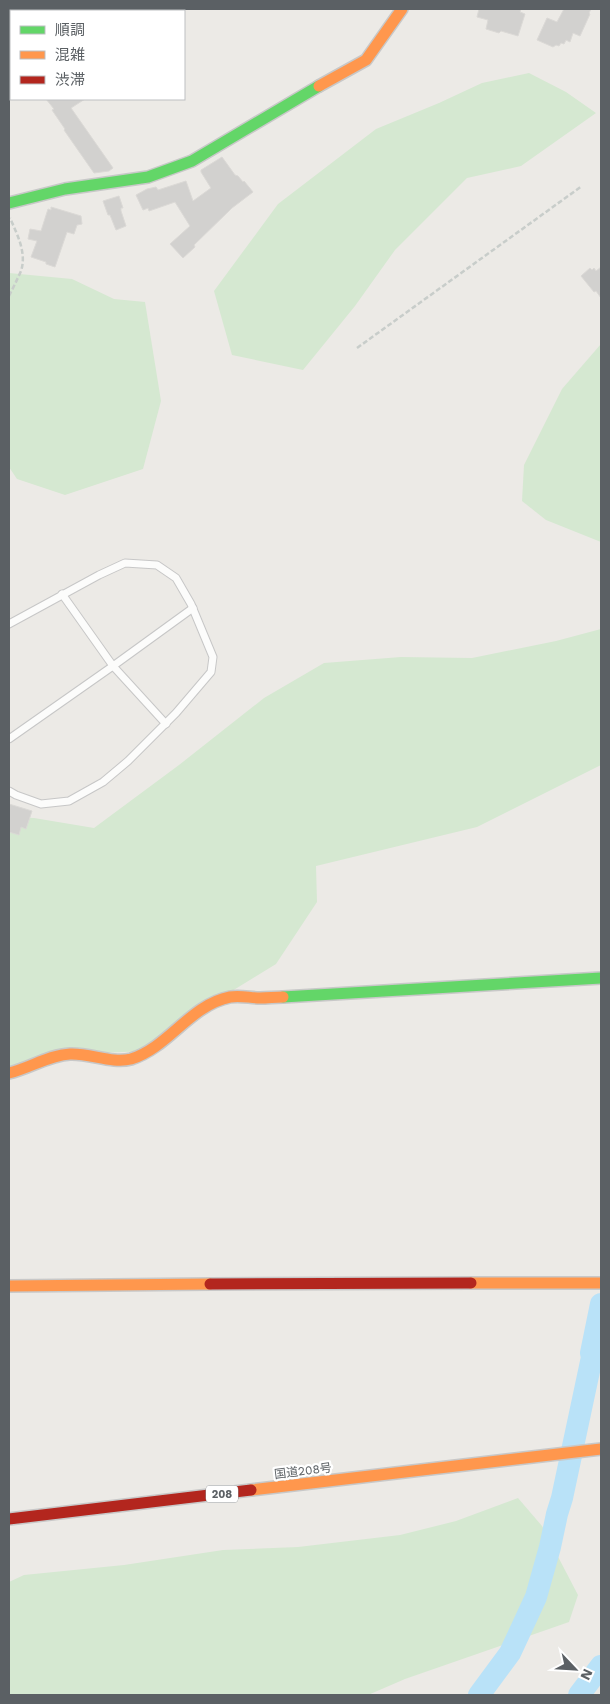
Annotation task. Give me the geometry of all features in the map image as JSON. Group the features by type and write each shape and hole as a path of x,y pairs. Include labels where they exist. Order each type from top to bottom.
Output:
{"main road":[{"path":"9,203 65,189 148,177 192,161 366,60 402,9"},
{"path":"9,1073 21,1071 45,1059 69,1054 128,1060 150,1051 182,1023 206,1006 230,997 264,998 601,978"},
{"path":"9,1286 601,1283"},
{"name":"国道208号","path":"9,1519 601,1449"}],"lane":[{"path":"9,624 99,574 126,563 157,565 176,578 193,608 213,657 210,672 166,724 102,782 70,801 41,804 16,796 9,791"},
{"path":"62,594 114,666 166,724"},
{"path":"9,738 114,666 193,608"}],"path":[{"path":"358,348 582,186"},
{"path":"9,214 21,246 22,262 21,270 9,296"}],"green space":[{"path":"529,73 566,92 596,113 521,166 467,178 395,250 355,306 303,370 232,355 214,291 278,204 376,129 482,83"},
{"path":"9,273 72,279 114,299 145,302 161,401 143,469 65,495 17,479 9,467"},
{"path":"601,344 601,542 546,520 522,501 524,465 562,389"},
{"path":"601,629 601,765 477,827 316,866 317,902 276,964 206,1007 150,1051 69,1054 9,1073 9,817 34,818 94,828 179,765 264,698 324,663 401,657 472,658 556,641"},
{"path":"518,1498 542,1526 578,1595 569,1622 405,1679 368,1695 9,1695 9,1582 24,1575 124,1565 223,1550 298,1547 400,1535 456,1521"}],"building":[{"path":"479,9 521,9 520,12 525,14 518,36 486,29 488,20 477,17"},
{"path":"564,9 591,9 580,36 573,33 570,42 566,40 564,44 561,43 559,46 553,47 537,40 547,18 557,22"},
{"path":"47,100 83,100 71,108 113,168 109,171 94,173 64,130 52,110 54,109"},
{"path":"222,157 235,175 244,181 253,192 232,208 183,258 170,244 190,226 175,202 149,211 148,208 143,210 136,195 147,189 156,187 158,190 186,181 193,201 211,188 201,170"},
{"path":"119,196 126,226 116,230 103,201"},
{"path":"51,207 81,216 82,224 77,225 74,234 67,232 55,267 31,257 37,241 28,239 30,229 41,231 48,209 51,210"},
{"path":"601,267 601,298 581,276 590,268 592,270 594,268 596,271"},
{"path":"9,804 32,811 26,829 21,827 19,835 9,832"}],"waterway":[{"path":"479,1695 510,1653 536,1597 562,1498 592,1357 591,1353 601,1304"},
{"path":"579,1695 601,1666"}],"traffic: fast":[{"path":"9,203 65,189 148,177 192,161 319,86"},
{"path":"283,997 601,978"}],"traffic: slow":[{"path":"319,86 366,60 402,9"},
{"path":"9,1073 47,1059 70,1054 116,1060 131,1059 157,1045 203,1008 216,1001 234,996 283,997"},
{"path":"471,1283 601,1283"},
{"path":"9,1286 210,1284"},
{"path":"251,1490 601,1449"}],"traffic: jam":[{"path":"210,1284 471,1283"},
{"path":"9,1519 251,1490"}]}
